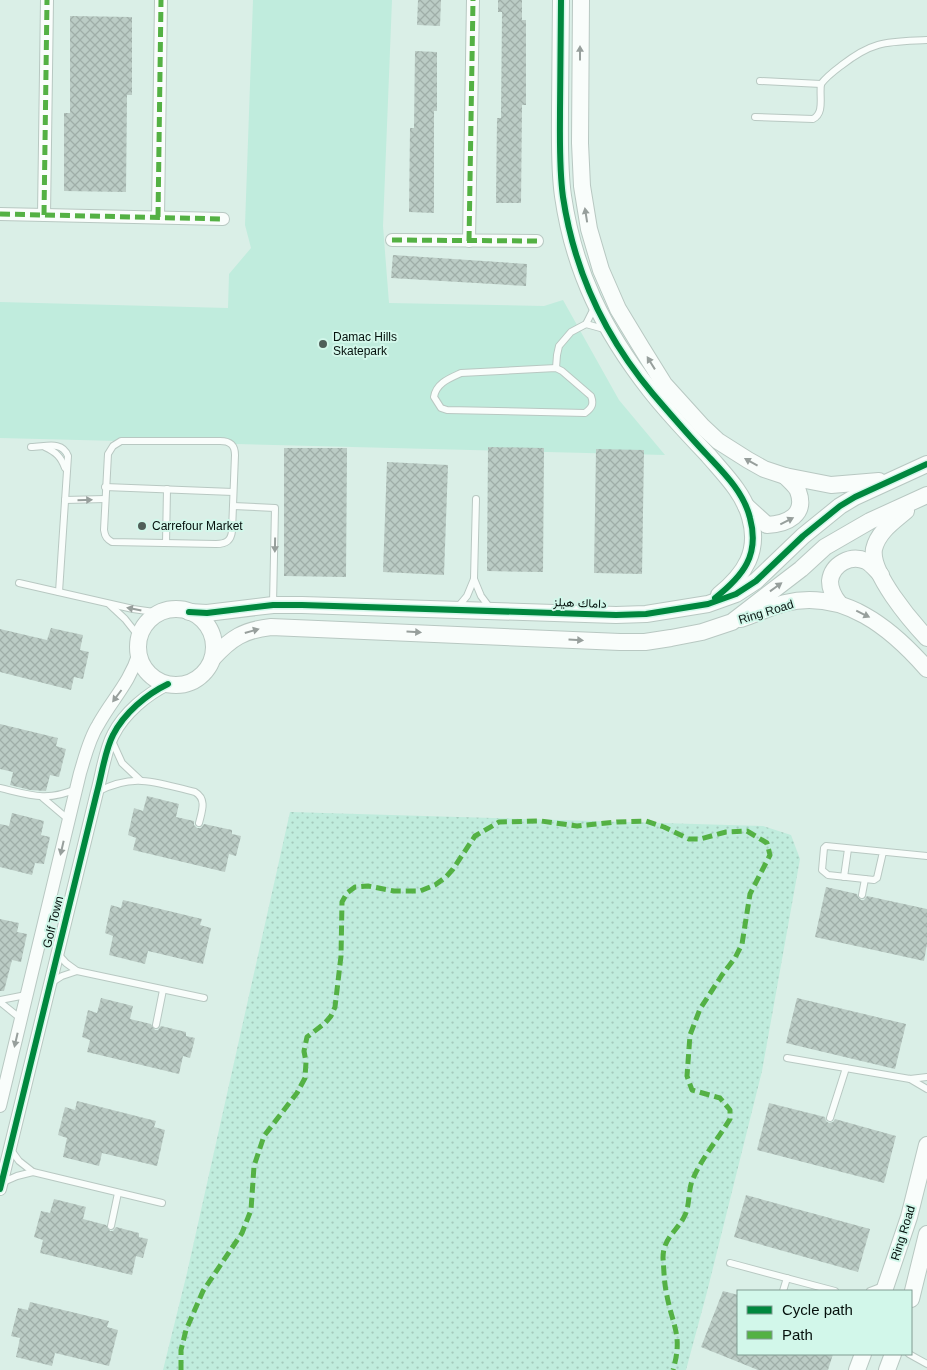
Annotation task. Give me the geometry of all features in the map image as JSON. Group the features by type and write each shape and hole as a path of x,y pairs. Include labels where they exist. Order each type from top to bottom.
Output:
{"street":[{"path":"44,215 47,0"},
{"path":"158,217 161,0"},
{"path":"469,241 473,0"},
{"path":"561,0 560,152 563,196 571,239 584,281 608,331 626,359 653,394 737,489 751,518 754,542 750,558 732,585 708,604"},
{"path":"581,0 580,143 582,186 588,229 601,270 618,309 664,384 718,441 764,469 785,476 831,485 891,480"},
{"path":"0,214 223,218"},
{"path":"392,240 537,241"},
{"name":"داماك هيلز","path":"189,612 207,613 273,605 616,615 646,614 708,604 736,594 756,580 803,536 854,497 927,464"},
{"path":"746,506 767,525 782,524 794,517 800,505 798,490 785,476"},
{"path":"926,496 886,527 874,551 876,564 894,599 927,638"},
{"path":"213,658 214,644 210,630 202,619 180,609 160,613 148,623 139,646 142,664 149,673 158,680 168,684 187,684 203,674 213,658 238,635 254,629 272,627 645,642 702,632 732,622 801,569 825,547 870,521 926,496"},
{"path":"838,603 831,590 830,582 836,568 842,563 849,559 864,560 882,576"},
{"name":"Ring Road","path":"732,622 785,603 810,601 838,603 867,616 891,632 927,669"},
{"name":"Golf Town","path":"0,1106 76,789 97,726 134,670 139,646"},
{"name":"Golf Town","path":"1,1186 49,984 111,740 121,723 132,710 154,691 168,684"},
{"name":"Ring Road","path":"885,1288 909,1217 927,1145"},
{"name":"Ring Road","path":"912,1295 927,1234"},
{"path":"857,1370 863,1355"},
{"path":"887,1370 893,1355"}],"lane":[{"path":"755,117 813,120 818,117 820,112 821,84 830,74 864,49 876,44 927,40"},
{"path":"760,81 821,84"},
{"path":"556,368 559,346 571,332 586,324 595,305"},
{"path":"586,324 598,326 608,331"},
{"path":"556,368 591,396 593,402 591,409 585,413 447,410 441,408 434,397 439,386 449,378 461,373 556,368"},
{"path":"226,441 232,444 235,449 234,492 232,537 223,544 112,542 105,536 105,487 108,454 113,446 121,442 226,441"},
{"path":"31,447 56,445 66,451 68,456 58,592"},
{"path":"105,487 234,492"},
{"path":"166,543 167,489"},
{"path":"64,500 105,499"},
{"path":"455,610 467,596 474,579 476,499"},
{"path":"233,506 275,508 273,605"},
{"path":"474,579 481,596 493,611"},
{"path":"18,583 134,610 160,613"},
{"path":"107,603 125,619 139,646"},
{"path":"111,740 115,752 122,763 140,780"},
{"path":"97,792 118,783 140,780 195,792 201,797 203,805 199,823"},
{"path":"0,788 43,798 60,795 76,789"},
{"path":"43,798 69,820"},
{"path":"882,852 878,878 874,880 828,875 822,870 826,846 927,856"},
{"path":"844,877 848,849"},
{"path":"862,894 866,879"},
{"path":"57,952 66,963 77,971 204,998"},
{"path":"49,984 62,976 77,971"},
{"path":"156,1025 163,990"},
{"path":"0,1001 27,995"},
{"path":"0,1001 21,1018"},
{"path":"787,1058 910,1079 927,1077"},
{"path":"830,1118 846,1068"},
{"path":"910,1079 927,1089"},
{"path":"10,1148 20,1161 33,1172 162,1203"},
{"path":"1,1186 17,1176 33,1172"},
{"path":"111,1226 118,1193"},
{"path":"730,1263 831,1290"},
{"path":"783,1290 788,1278"},
{"path":"911,1355 927,1364"}],"green space":[{"path":"253,0 392,0 383,226 389,303 544,306 563,300 619,400 665,455 0,438 0,302 228,308 229,274 251,248 245,225"},
{"path":"290,812 763,826 791,835 800,859 762,1071 686,1370 163,1370 187,1273"}],"building":[{"path":"418,0 441,0 440,26 417,25"},
{"path":"498,0 522,0 522,20 526,20 526,105 522,105 521,203 496,203 497,118 501,118 502,12 498,12"},
{"path":"70,16 132,17 132,95 127,95 126,192 64,191 64,113 70,113"},
{"path":"415,51 437,52 437,111 434,111 434,213 409,212 410,128 414,128"},
{"path":"393,255 527,264 526,286 391,278"},
{"path":"488,447 544,448 543,572 487,571"},
{"path":"284,448 347,448 346,577 284,576"},
{"path":"596,449 644,450 642,574 594,573"},
{"path":"387,462 448,465 444,575 383,572"},
{"path":"51,628 83,635 80,650 89,652 83,679 74,677 71,690 0,672 0,629 47,640"},
{"path":"0,724 58,738 56,746 66,749 59,777 50,775 46,791 30,790 10,785 13,772 0,769"},
{"path":"147,796 179,804 176,817 194,821 194,825 197,828 201,828 204,824 232,830 232,834 241,836 236,856 229,854 225,872 133,850 136,838 128,835 134,808 143,811"},
{"path":"12,813 44,821 41,835 50,837 44,864 35,863 32,875 0,867 0,824 9,826"},
{"path":"826,887 857,894 861,900 864,900 867,896 927,909 927,944 924,961 815,937"},
{"path":"123,900 202,919 200,925 211,928 203,964 148,951 145,964 109,955 113,936 105,933 111,905 121,908"},
{"path":"0,919 19,923 17,932 27,934 21,962 12,960 4,991 0,991"},
{"path":"101,998 133,1006 130,1019 151,1024 155,1030 158,1030 161,1026 186,1032 186,1036 195,1038 190,1058 183,1056 179,1074 87,1052 90,1040 82,1037 88,1010 97,1013"},
{"path":"797,998 906,1024 895,1069 786,1043"},
{"path":"77,1101 156,1121 154,1127 165,1130 157,1166 102,1153 99,1166 63,1157 67,1138 58,1135 65,1107 75,1110"},
{"path":"769,1103 825,1117 829,1123 835,1119 896,1136 884,1183 757,1150"},
{"path":"746,1195 870,1229 858,1272 734,1237"},
{"path":"54,1199 86,1207 83,1219 106,1225 110,1231 113,1231 116,1227 139,1233 139,1237 148,1239 143,1258 136,1256 132,1275 40,1253 43,1240 34,1237 41,1211 50,1213"},
{"path":"723,1291 737,1295 737,1355 833,1355 828,1370 758,1370 701,1347"},
{"path":"30,1302 109,1321 107,1327 118,1330 109,1366 55,1353 52,1366 16,1357 20,1338 11,1336 18,1308 28,1310"}],"marked path":[{"path":"44,215 47,0"},
{"path":"158,217 161,0"},
{"path":"469,241 473,0"},
{"path":"0,214 223,219"},
{"path":"392,240 537,241"},
{"path":"181,1370 181,1350 186,1330 203,1291 242,1233 251,1210 254,1166 264,1136 297,1093 305,1078 306,1062 304,1051 307,1037 325,1023 335,1007 341,956 342,902 347,893 355,887 368,886 394,891 420,891 435,885 446,877 475,836 499,822 541,821 577,826 646,821 689,839 700,839 726,832 747,831 767,843 770,855 750,894 742,944 735,958 700,1009 690,1035 687,1076 692,1090 720,1098 730,1110 730,1119 696,1173 692,1181 685,1215 665,1245 663,1258 665,1286 677,1340 673,1370"}],"cycle path":[{"path":"561,0 560,164 568,224 584,276 594,302 620,349 673,418 733,484 739,492 750,518 753,543 747,564 734,581 715,598"},
{"path":"189,612 207,613 273,605 302,605 616,615 646,614 708,604 736,594 756,581 803,536 840,506 855,497 927,464"},
{"path":"0,1189 108,748 113,735 123,719 144,699 168,684"}],"place":[{"name":"Damac Hills Skatepark","path":"323,344"},
{"name":"Carrefour Market","path":"142,526"}]}
